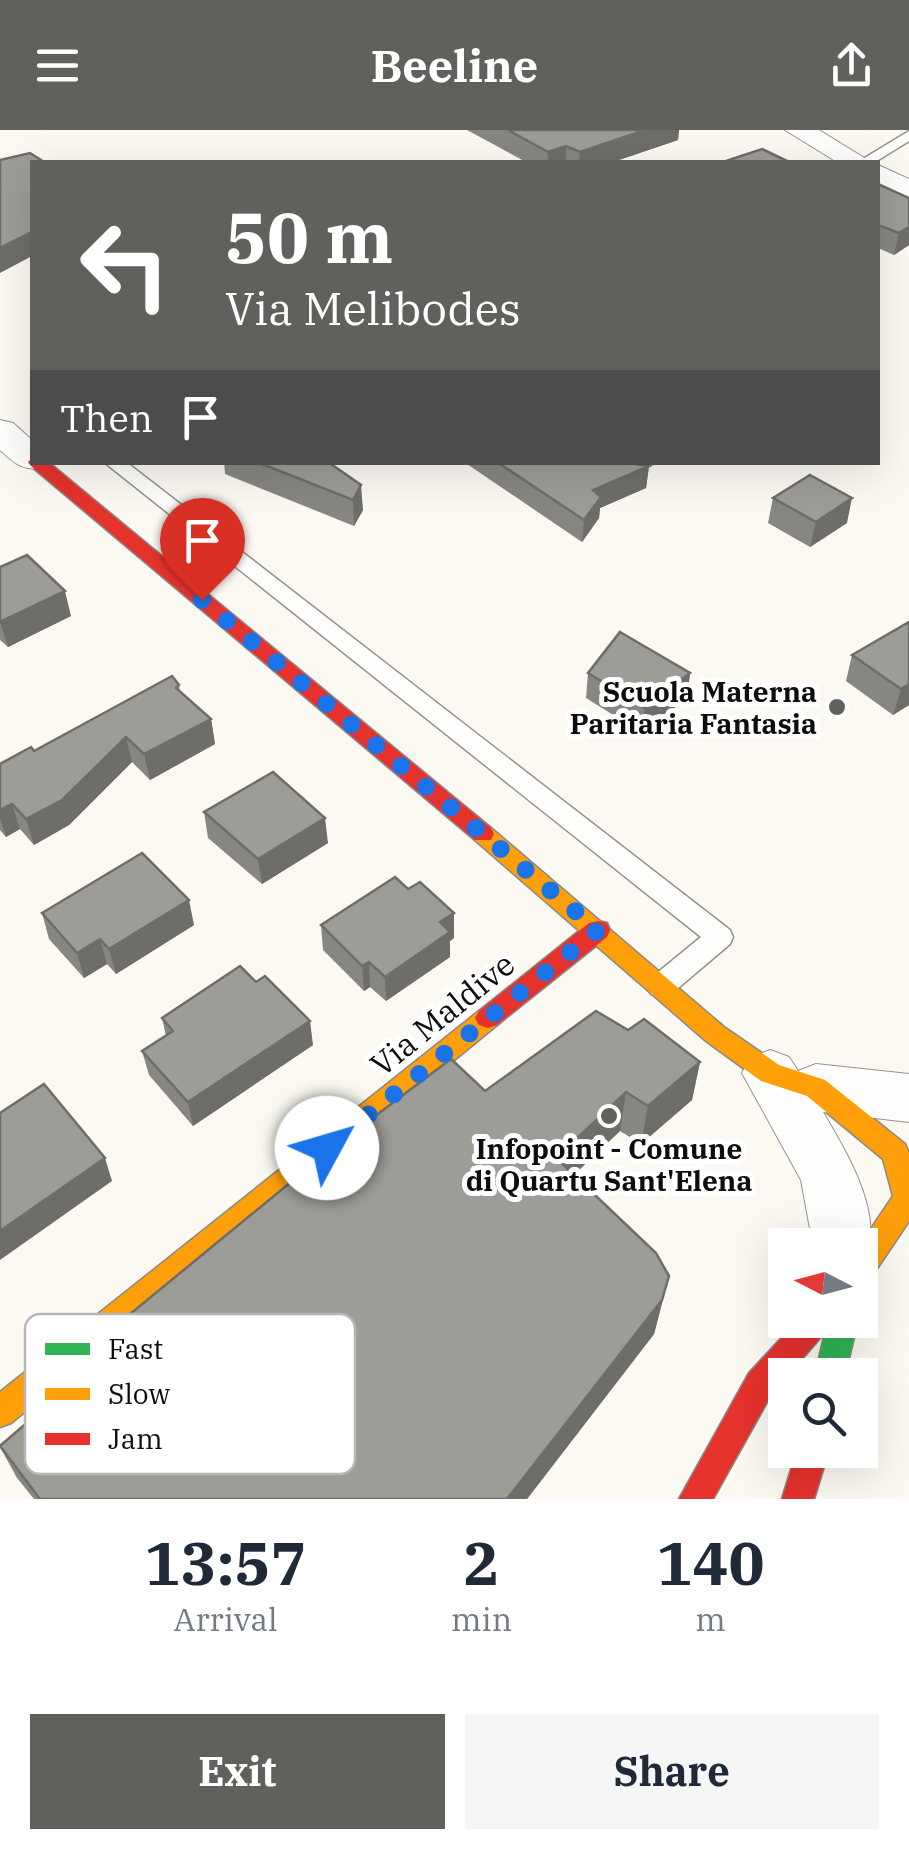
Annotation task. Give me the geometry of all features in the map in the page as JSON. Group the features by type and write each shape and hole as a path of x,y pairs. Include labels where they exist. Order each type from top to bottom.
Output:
{"street":[{"path":"798,130 852,160"},
{"path":"880,175 909,190"},
{"path":"0,432 30,457"},
{"path":"40,465 598,930 715,1034 793,1080 896,1152 886,1230"},
{"name":"Via Maldive","path":"122,1314 598,930"},
{"path":"793,1080 909,1098"},
{"path":"793,1080 829,1176 886,1230"},
{"path":"694,1499 760,1384 801,1338"},
{"name":"Via Maldive","path":"0,1412 25,1392"},
{"path":"798,1499 807,1468"}],"lane":[{"path":"868,160 909,135"},
{"path":"117,465 720,938 661,986"}],"building":[{"path":"508,130 645,130 580,152 566,146 548,152"},
{"path":"762,149 785,160 729,160"},
{"path":"30,153 41,160 30,160 30,233 0,248 0,160"},
{"path":"880,185 909,198 909,227 899,233 880,226"},
{"path":"265,465 332,465 361,485 353,500"},
{"path":"502,465 649,466 593,490 601,497 584,520"},
{"path":"810,475 852,498 816,522 773,498"},
{"path":"27,555 65,591 0,622 0,567"},
{"path":"909,622 909,684 901,689 852,655"},
{"path":"620,632 690,673 645,708 588,673"},
{"path":"172,676 179,685 176,688 211,719 144,754 126,737 62,800 26,819 12,804 0,810 0,764 31,747 34,751"},
{"path":"273,772 325,818 258,859 204,812"},
{"path":"142,853 189,900 109,949 100,939 77,953 42,913"},
{"path":"395,877 408,889 420,882 454,913 440,922 450,932 385,977 369,962 362,966 321,925"},
{"path":"240,966 256,982 265,976 310,1021 188,1102 142,1051 173,1031 162,1018"},
{"path":"596,1011 628,1030 644,1019 700,1062 648,1106 626,1092 556,1158 656,1253 669,1276 662,1300 507,1499 40,1499 0,1446 25,1424 25,1474 355,1474 355,1314 130,1314 330,1150 451,1059 485,1091"},
{"path":"44,1084 105,1158 0,1231 0,1113"}],"traffic: fast":[{"path":"834,1358 839,1338"}],"traffic: slow":[{"path":"483,834 715,1034 770,1073 816,1088 895,1152 908,1199"},
{"path":"121,1314 488,1018"},
{"path":"878,1243 909,1197"},
{"path":"0,1412 25,1392"}],"traffic: jam":[{"path":"41,465 483,834"},
{"path":"488,1018 598,930"},
{"path":"695,1499 760,1384 801,1338"},
{"path":"798,1499 807,1468"}],"place":[{"name":"Scuola Materna Paritaria Fantasia","path":"837,707"},
{"name":"Infopoint - Comune di Quartu Sant'Elena","path":"609,1116"}],"route":[{"path":"202,600 598,930 327,1148"}]}
